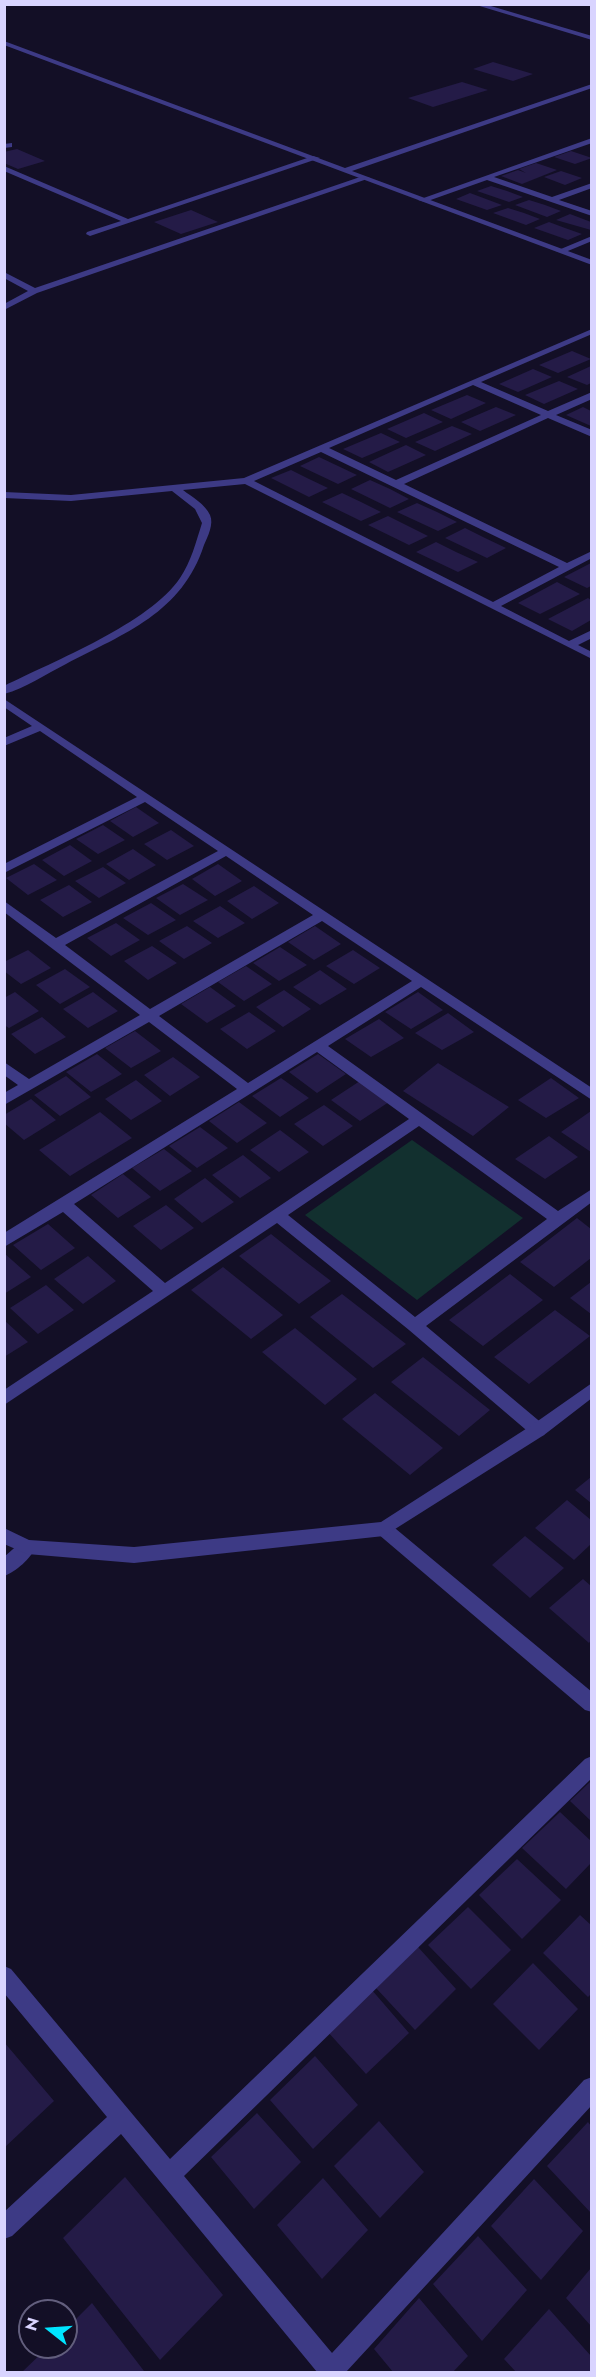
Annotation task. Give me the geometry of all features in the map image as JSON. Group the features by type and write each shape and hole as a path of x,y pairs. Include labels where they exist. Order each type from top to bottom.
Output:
{"street":[{"path":"476,4 591,38"},
{"path":"4,43 316,158 591,263"},
{"path":"347,170 591,86"},
{"path":"422,200 591,140"},
{"path":"90,234 316,158"},
{"path":"4,168 128,221"},
{"path":"488,177 591,214"},
{"path":"4,308 34,291 366,178"},
{"path":"552,200 591,185"},
{"path":"560,251 591,238"},
{"path":"4,274 34,291"},
{"path":"4,495 71,498 246,481 591,331"},
{"path":"473,382 591,434"},
{"path":"396,484 591,395"},
{"path":"321,448 567,567"},
{"path":"246,481 591,656"},
{"path":"4,691 136,623 166,601 184,580 207,523 199,507 174,488"},
{"path":"493,606 591,554"},
{"path":"569,645 591,633"},
{"path":"4,702 591,1095"},
{"path":"4,743 41,726"},
{"path":"4,869 146,797"},
{"path":"56,944 227,851"},
{"path":"4,905 248,1090"},
{"path":"4,1100 322,915"},
{"path":"4,1241 422,981"},
{"path":"318,1046 558,1219"},
{"path":"4,1067 28,1086"},
{"path":"4,1399 420,1119"},
{"path":"415,1326 591,1194"},
{"path":"64,1204 164,1291"},
{"path":"277,1215 415,1326 538,1430"},
{"path":"4,1535 27,1547 134,1555 384,1529 538,1430 591,1389"},
{"path":"384,1529 591,1704"},
{"path":"4,1569 27,1547"},
{"path":"169,2175 591,1765"},
{"path":"4,1976 332,2372 591,2088"},
{"path":"4,2228 122,2118"}],"green space":[{"path":"412,1140 523,1218 417,1300 305,1215"}],"building":[{"path":"493,62 533,74 513,81 473,69"},
{"path":"462,82 488,90 433,107 408,98"},
{"path":"17,149 45,161 18,169 4,163 4,152"},
{"path":"571,151 592,158 575,164 554,157"},
{"path":"536,163 557,170 522,184 501,176 518,170 526,173 519,169"},
{"path":"561,171 582,178 565,185 544,177"},
{"path":"491,186 523,197 509,202 477,191"},
{"path":"470,193 502,205 487,210 456,199"},
{"path":"529,200 561,211 547,217 515,205"},
{"path":"508,208 540,219 526,225 493,213"},
{"path":"191,210 218,222 181,234 154,222"},
{"path":"570,214 591,222 591,230 556,220"},
{"path":"549,222 582,234 568,240 534,228"},
{"path":"572,351 591,359 558,373 539,365"},
{"path":"591,366 591,383 587,385 567,377"},
{"path":"533,369 552,377 518,392 499,384"},
{"path":"559,381 578,389 544,404 525,395"},
{"path":"467,395 486,403 451,419 431,410"},
{"path":"496,407 516,415 480,431 461,422"},
{"path":"583,407 591,411 591,426 566,415"},
{"path":"424,413 443,422 406,438 387,429"},
{"path":"452,426 472,434 435,451 415,442"},
{"path":"381,433 400,442 362,458 343,449"},
{"path":"406,445 426,455 388,472 369,462"},
{"path":"319,457 357,475 338,484 300,466"},
{"path":"291,470 328,488 309,497 271,478"},
{"path":"370,480 409,499 390,508 351,489"},
{"path":"342,493 381,512 361,521 322,502"},
{"path":"417,503 457,522 438,531 397,512"},
{"path":"388,516 428,536 409,545 368,525"},
{"path":"465,528 506,548 487,558 445,538"},
{"path":"436,542 478,562 458,572 416,552"},
{"path":"591,563 591,586 587,588 564,577"},
{"path":"557,582 580,594 540,614 518,603"},
{"path":"588,598 591,600 591,620 572,631 548,619"},
{"path":"136,807 159,823 133,837 110,821"},
{"path":"103,825 125,840 98,854 76,839"},
{"path":"171,830 194,846 167,860 144,844"},
{"path":"70,845 92,861 64,876 42,860"},
{"path":"133,849 156,865 129,880 106,864"},
{"path":"34,864 57,880 28,895 6,878"},
{"path":"218,864 242,881 215,896 192,879"},
{"path":"103,867 126,883 99,898 75,881"},
{"path":"183,884 208,900 180,915 156,898"},
{"path":"69,885 92,902 63,917 40,900"},
{"path":"254,886 279,903 252,919 227,901"},
{"path":"151,903 176,920 148,935 123,918"},
{"path":"220,906 245,923 218,938 193,921"},
{"path":"116,923 140,940 111,956 87,938"},
{"path":"187,926 212,943 184,959 159,941"},
{"path":"315,926 341,944 314,960 288,942"},
{"path":"152,946 177,963 148,980 124,961"},
{"path":"280,947 307,965 279,981 253,963"},
{"path":"28,950 51,968 21,984 4,971 4,962"},
{"path":"353,950 380,968 354,984 326,966"},
{"path":"246,966 272,984 244,1001 218,982"},
{"path":"65,969 90,987 60,1004 36,985"},
{"path":"320,970 347,989 320,1005 293,987"},
{"path":"210,987 236,1006 207,1023 181,1004"},
{"path":"284,990 311,1009 283,1027 256,1007"},
{"path":"15,992 39,1011 9,1028 4,1025 4,998"},
{"path":"93,992 118,1011 88,1028 63,1009"},
{"path":"418,992 443,1010 411,1029 385,1012"},
{"path":"249,1012 276,1031 247,1049 220,1029"},
{"path":"448,1013 474,1032 442,1050 415,1033"},
{"path":"42,1017 66,1037 35,1054 11,1034"},
{"path":"379,1019 404,1038 371,1057 345,1039"},
{"path":"135,1031 161,1051 131,1068 105,1048"},
{"path":"97,1054 122,1074 91,1092 66,1072"},
{"path":"318,1054 346,1074 317,1093 289,1072"},
{"path":"173,1057 200,1077 170,1096 144,1075"},
{"path":"438,1063 509,1107 473,1136 403,1091"},
{"path":"66,1076 91,1097 60,1116 34,1095"},
{"path":"281,1078 309,1098 280,1117 252,1096"},
{"path":"551,1078 579,1098 546,1118 518,1100"},
{"path":"136,1080 162,1101 131,1120 105,1099"},
{"path":"360,1081 389,1102 360,1121 331,1100"},
{"path":"31,1099 56,1120 24,1140 4,1123 4,1115"},
{"path":"239,1102 267,1123 237,1143 209,1121"},
{"path":"324,1105 353,1126 323,1146 294,1124"},
{"path":"591,1111 591,1152 561,1132"},
{"path":"100,1112 132,1138 70,1176 39,1150"},
{"path":"200,1127 228,1148 197,1168 169,1146"},
{"path":"280,1130 309,1152 279,1172 250,1150"},
{"path":"549,1136 578,1157 545,1179 515,1159"},
{"path":"164,1149 192,1171 160,1191 132,1168"},
{"path":"243,1155 271,1178 240,1198 212,1175"},
{"path":"123,1174 151,1197 118,1218 91,1195"},
{"path":"205,1178 234,1202 202,1223 174,1199"},
{"path":"166,1205 194,1228 161,1250 133,1226"},
{"path":"577,1218 591,1229 591,1258 554,1287 520,1262"},
{"path":"48,1224 75,1248 41,1270 13,1245"},
{"path":"271,1234 331,1281 299,1304 239,1256"},
{"path":"4,1253 31,1277 4,1294"},
{"path":"88,1256 116,1281 83,1304 54,1279"},
{"path":"223,1267 283,1315 251,1339 191,1290"},
{"path":"510,1274 543,1300 483,1346 449,1320"},
{"path":"591,1282 591,1314 570,1298"},
{"path":"46,1285 74,1310 38,1334 10,1308"},
{"path":"342,1294 406,1344 373,1368 310,1317"},
{"path":"555,1310 590,1336 529,1384 494,1357"},
{"path":"4,1320 28,1342 4,1357"},
{"path":"295,1328 357,1379 325,1405 262,1352"},
{"path":"423,1357 490,1410 459,1436 391,1382"},
{"path":"375,1393 443,1448 410,1475 342,1419"},
{"path":"591,1477 591,1503 575,1490"},
{"path":"567,1500 591,1520 591,1544 574,1560 535,1528"},
{"path":"525,1536 564,1568 530,1598 492,1565"},
{"path":"583,1579 591,1586 591,1640 589,1643 549,1608"},
{"path":"591,1781 591,1821 570,1801"},
{"path":"560,1812 591,1841 591,1863 566,1889 522,1848"},
{"path":"517,1859 561,1900 522,1939 479,1895"},
{"path":"468,1907 511,1950 471,1989 428,1945"},
{"path":"580,1915 591,1925 591,1994 588,1997 543,1953"},
{"path":"418,1947 456,1989 415,2030 376,1988"},
{"path":"533,1963 578,2009 539,2050 493,2004"},
{"path":"371,1989 409,2033 366,2074 327,2031"},
{"path":"4,2042 54,2101 4,2148"},
{"path":"315,2056 358,2105 313,2149 270,2100"},
{"path":"257,2113 301,2162 254,2209 211,2157"},
{"path":"379,2121 424,2172 380,2218 334,2166"},
{"path":"588,2122 591,2126 591,2213 547,2166"},
{"path":"125,2177 223,2295 160,2360 63,2238"},
{"path":"323,2178 368,2230 322,2279 277,2225"},
{"path":"534,2179 583,2231 541,2280 491,2226"},
{"path":"478,2236 527,2290 482,2341 433,2284"},
{"path":"591,2268 591,2326 566,2298"},
{"path":"419,2298 468,2356 453,2372 393,2372 374,2349"},
{"path":"92,2303 144,2371 22,2372 36,2359 78,2359 78,2317"},
{"path":"549,2309 591,2356 591,2372 516,2372 504,2359"}]}
